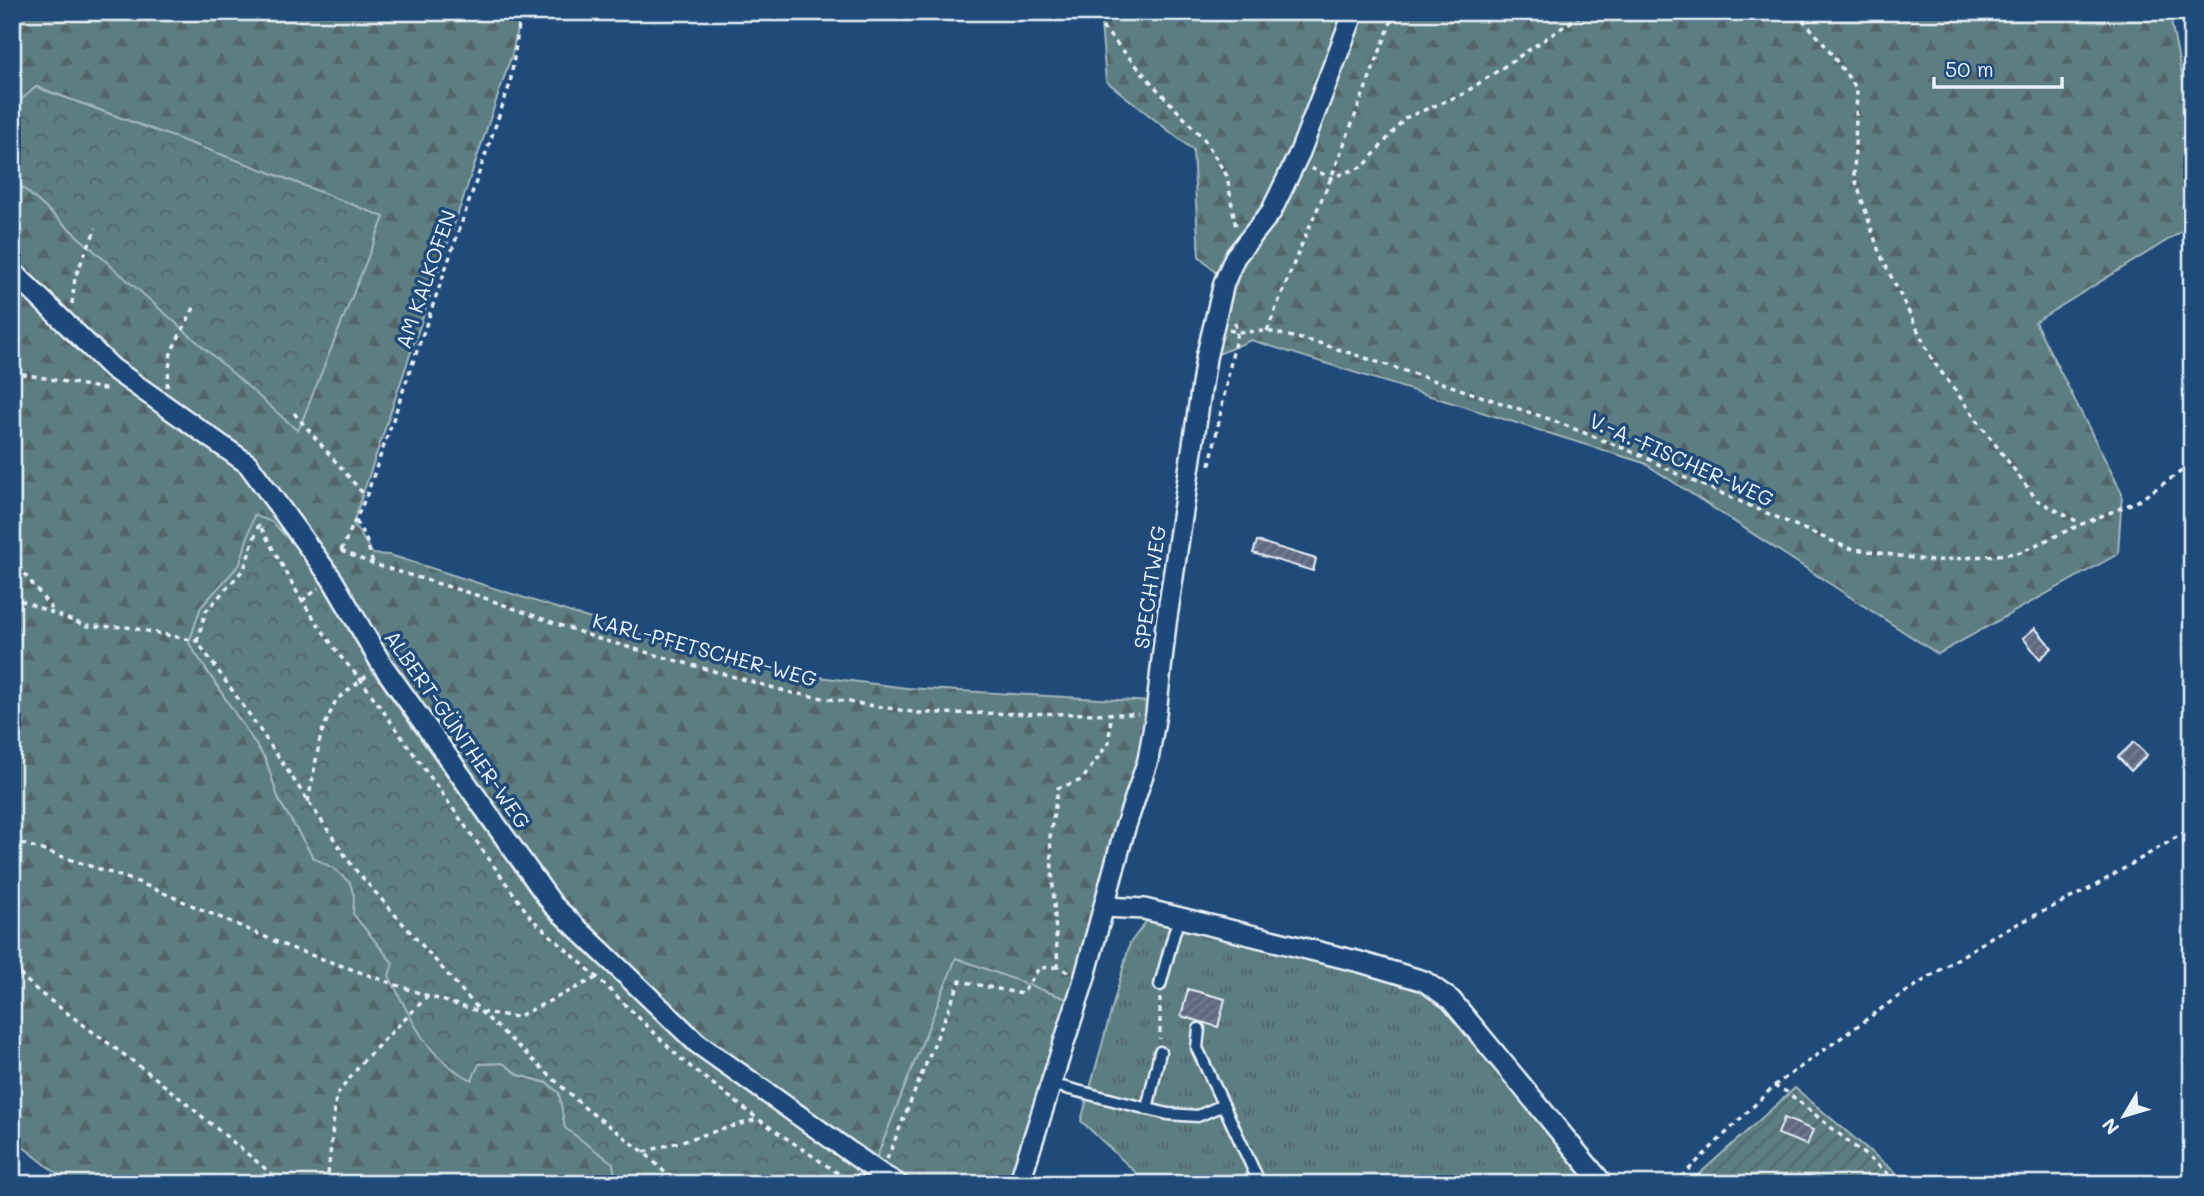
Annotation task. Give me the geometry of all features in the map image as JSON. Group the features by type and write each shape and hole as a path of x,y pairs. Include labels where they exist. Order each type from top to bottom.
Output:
{"street":[{"name":"SPECHTWEG","path":"1019,1184 1084,980 1125,828 1148,760 1206,358 1224,283 1240,250 1271,212 1300,152 1354,12"},
{"name":"ALBERT-GÜNTHER-WEG","path":"12,271 112,368 248,464 332,579 381,663 553,905 697,1042 889,1179"},
{"path":"1105,907 1144,909 1181,917 1424,981 1451,1000 1603,1184"}],"lane":[{"path":"1160,985 1181,917"},
{"path":"1199,1029 1197,1048 1260,1184"},
{"path":"1147,1109 1160,1052"},
{"path":"1051,1084 1168,1114 1198,1116 1223,1105"}],"path":[{"name":"AM KALKOFEN","path":"341,551 366,497 510,84 522,12"},
{"path":"1089,12 1204,139 1227,176 1240,250"},
{"path":"1267,331 1331,178 1395,12"},
{"path":"1331,178 1364,166 1405,118 1463,94 1589,12"},
{"path":"1796,12 1821,40 1857,89 1854,176 1880,252 1933,361 2037,500 2082,524"},
{"path":"70,327 75,277 96,228"},
{"path":"165,405 171,352 196,304"},
{"name":"V.-A.-FISCHER-WEG","path":"1219,423 1237,332 1267,331 1319,343 1549,419 1643,456 1681,477 1848,548 1932,561 2018,553 2138,501 2192,464"},
{"path":"12,372 121,392"},
{"path":"294,413 366,497"},
{"path":"356,520 366,539 373,564"},
{"name":"KARL-PFETSCHER-WEG","path":"341,551 599,639 792,693 919,713 1111,712 1156,715"},
{"path":"12,558 56,614"},
{"path":"12,595 15,600 86,626 127,627 197,641 353,867 481,1012 584,1108 644,1152 677,1184"},
{"path":"308,802 321,734 336,700 361,680"},
{"path":"1058,967 1049,837 1059,788 1082,780 1110,742 1111,712"},
{"path":"1674,1184 1774,1087 1881,1009 1993,936 2093,887 2192,828"},
{"path":"12,839 138,882 291,948 481,1012 517,1017 597,977 620,969"},
{"path":"12,967 40,993 153,1076 284,1184"},
{"path":"889,1179 960,981 1022,994 1040,968 1058,967 1084,980"},
{"path":"1160,985 1160,1052"},
{"path":"327,1184 336,1096 364,1060 428,996"},
{"path":"1774,1087 1787,1092 1901,1184"},
{"path":"644,1152 758,1119"}],"green space":[{"path":"12,12 521,12 512,54 353,523 373,554 390,555 745,668 907,688 1152,702 1101,903 1072,1001 956,958 871,1172 887,1184 877,1184 690,1051 544,912 373,672 307,558 255,515 240,564 201,607 189,643 266,760 279,800 313,857 336,870 350,883 354,896 354,915 393,963 472,1079 478,1064 503,1063 519,1075 547,1083 559,1093 565,1128 613,1163 616,1180 623,1184 70,1184 12,1138 12,174 22,187 298,430 384,217 37,87 12,108"},
{"path":"1100,12 2169,12 2182,76 2192,105 2192,225 2035,322 2122,493 2118,554 1938,654 1644,463 1251,340 1214,356 1218,275 1199,256 1193,150 1106,81"},
{"path":"36,87 384,217 298,431 22,187 12,174 12,108"},
{"path":"254,515 272,522 307,558 373,672 544,912 690,1051 877,1184 623,1184 616,1180 613,1163 565,1128 559,1093 548,1083 519,1075 503,1063 479,1064 472,1080 442,1061 421,1036 389,976 393,963 353,914 354,896 350,883 336,870 313,857 279,800 266,760 189,643 201,607 240,564"},
{"path":"1152,914 1382,974 1429,995 1458,1017 1594,1184 1148,1184 1081,1121 1130,943"},
{"path":"956,958 1072,1001 1012,1184 904,1184 873,1167"},
{"path":"1795,1088 1909,1184 1688,1184"}],"building":[{"path":"1257,541 1316,559 1313,571 1253,553"},
{"path":"2035,628 2052,648 2040,659 2023,638"},
{"path":"2134,742 2147,755 2131,771 2118,757"},
{"path":"1188,989 1225,999 1218,1027 1181,1016"},
{"path":"1784,1118 1813,1130 1807,1145 1778,1134"}]}
